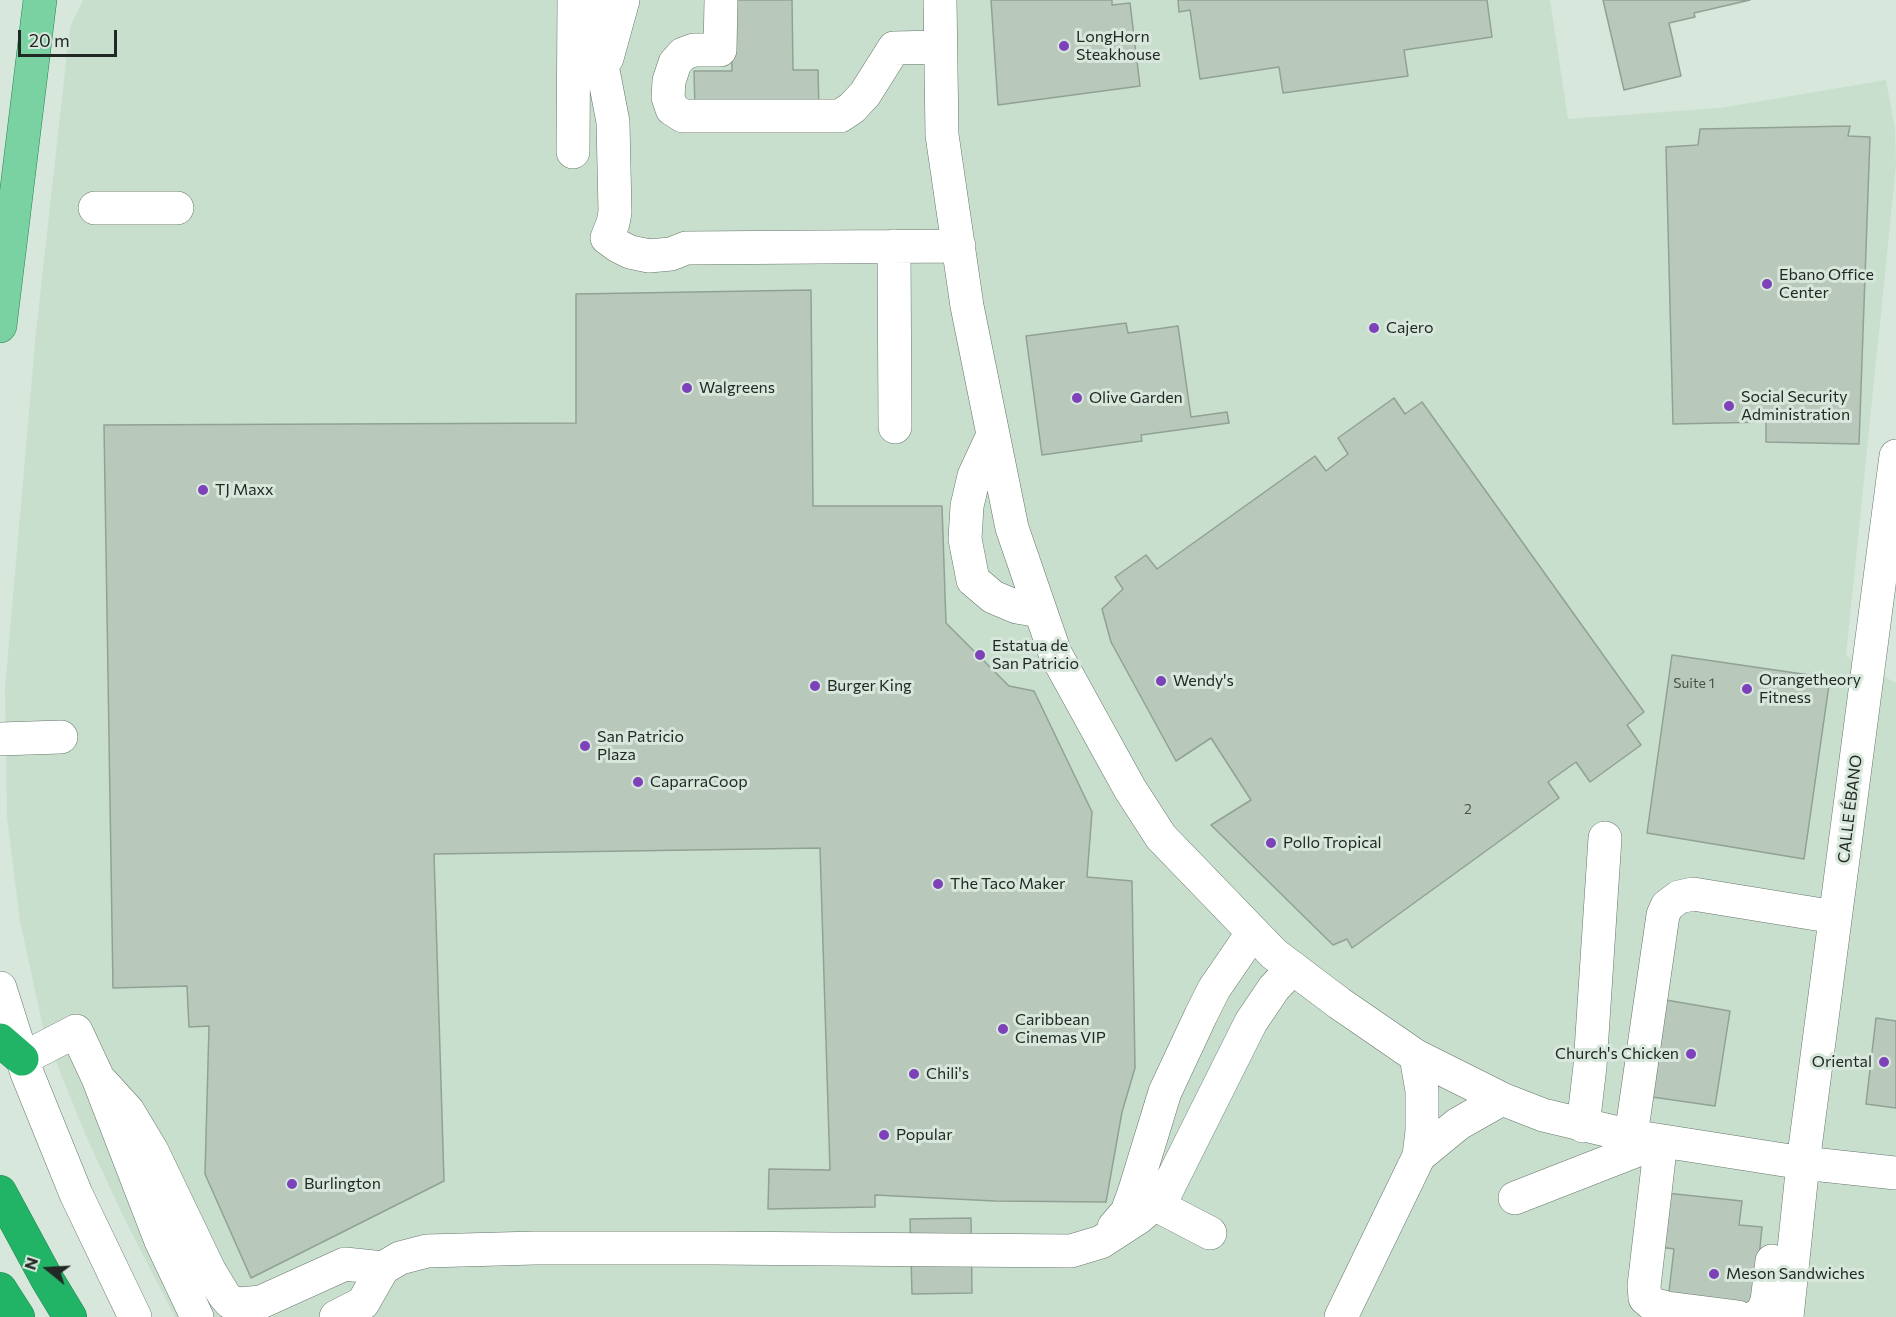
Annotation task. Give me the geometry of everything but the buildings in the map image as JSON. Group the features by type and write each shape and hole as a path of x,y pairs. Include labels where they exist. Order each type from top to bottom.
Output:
{"highway":[{"path":"0,1192 70,1317"},
{"path":"0,1289 18,1317"}],"main road":[{"path":"0,326 40,0"}],"street":[{"path":"573,152 574,0"},
{"path":"593,0 597,39 613,122 615,212 607,238 618,246 630,252 649,256 671,254 686,248 959,246"},
{"path":"604,72 610,42 623,0"},
{"path":"721,0 720,50 694,50 683,54 675,63 669,81 668,97 672,109 683,116 840,117 865,94 894,48 939,47"},
{"path":"940,0 942,135 968,306 1012,528 1055,652 1130,789 1161,837 1273,951 1339,1003 1416,1056 1502,1099 1583,1126 1646,1139 1801,1179 1896,1173"},
{"path":"95,208 177,208"},
{"path":"894,246 895,427"},
{"path":"993,435 974,476 967,507 965,539 973,580 993,597 1017,607 1040,611"},
{"name":"CALLE ÉBANO","path":"1787,1317 1801,1179 1896,456"},
{"path":"0,739 61,737"},
{"path":"1583,1126 1590,1066 1605,838"},
{"path":"1738,1317 1667,1308 1652,1304 1645,1298 1646,1139 1663,915 1667,906 1679,897 1693,894 1835,917"},
{"path":"336,1317 363,1303 383,1268 400,1258 427,1251 535,1248 801,1250 911,1248 1071,1251 1101,1242 1143,1192 1165,1092 1214,989 1273,951"},
{"path":"1143,1192 1164,1196 1210,1101 1210,1056 1232,1013 1273,951"},
{"path":"0,988 11,1049 76,1194 135,1317"},
{"path":"11,1049 76,1031 98,1078 161,1241 197,1317"},
{"path":"1341,1317 1419,1156 1422,1131 1422,1091 1416,1056"},
{"path":"98,1078 128,1111 152,1151 209,1270 230,1302 241,1304 261,1302 345,1264 383,1268"},
{"path":"1419,1156 1458,1124 1502,1099"},
{"path":"1515,1198 1646,1139"},
{"path":"1755,1317 1762,1313 1767,1301 1775,1233 1801,1179"},
{"path":"1143,1192 1210,1233"}],"shaded area":[{"path":"83,0 1550,0 1568,119 1719,108 1886,80 1895,129 1896,165 1846,656 1896,683 1896,1317 175,1317 125,1220 86,1136 44,1032 20,921 7,817 5,688 36,332 70,27"}],"place":[{"name":"LongHorn Steakhouse","path":"1064,46"},
{"name":"Ebano Office Center","path":"1767,284"},
{"name":"Cajero","path":"1374,328"},
{"name":"Walgreens","path":"687,388"},
{"name":"Olive Garden","path":"1077,398"},
{"name":"Social Security Administration","path":"1729,406"},
{"name":"TJ Maxx","path":"203,490"},
{"name":"Estatua de San Patricio","path":"980,655"},
{"name":"Wendy's","path":"1161,681"},
{"name":"Burger King","path":"815,686"},
{"name":"Orangetheory Fitness","path":"1747,689"},
{"name":"San Patricio Plaza","path":"585,746"},
{"name":"CaparraCoop","path":"638,782"},
{"name":"Pollo Tropical","path":"1271,843"},
{"name":"The Taco Maker","path":"938,884"},
{"name":"Caribbean Cinemas VIP","path":"1003,1029"},
{"name":"Church's Chicken","path":"1691,1054"},
{"name":"Oriental","path":"1884,1062"},
{"name":"Chili's","path":"914,1074"},
{"name":"Popular","path":"884,1135"},
{"name":"Burlington","path":"292,1184"},
{"name":"Meson Sandwiches","path":"1714,1274"}]}
